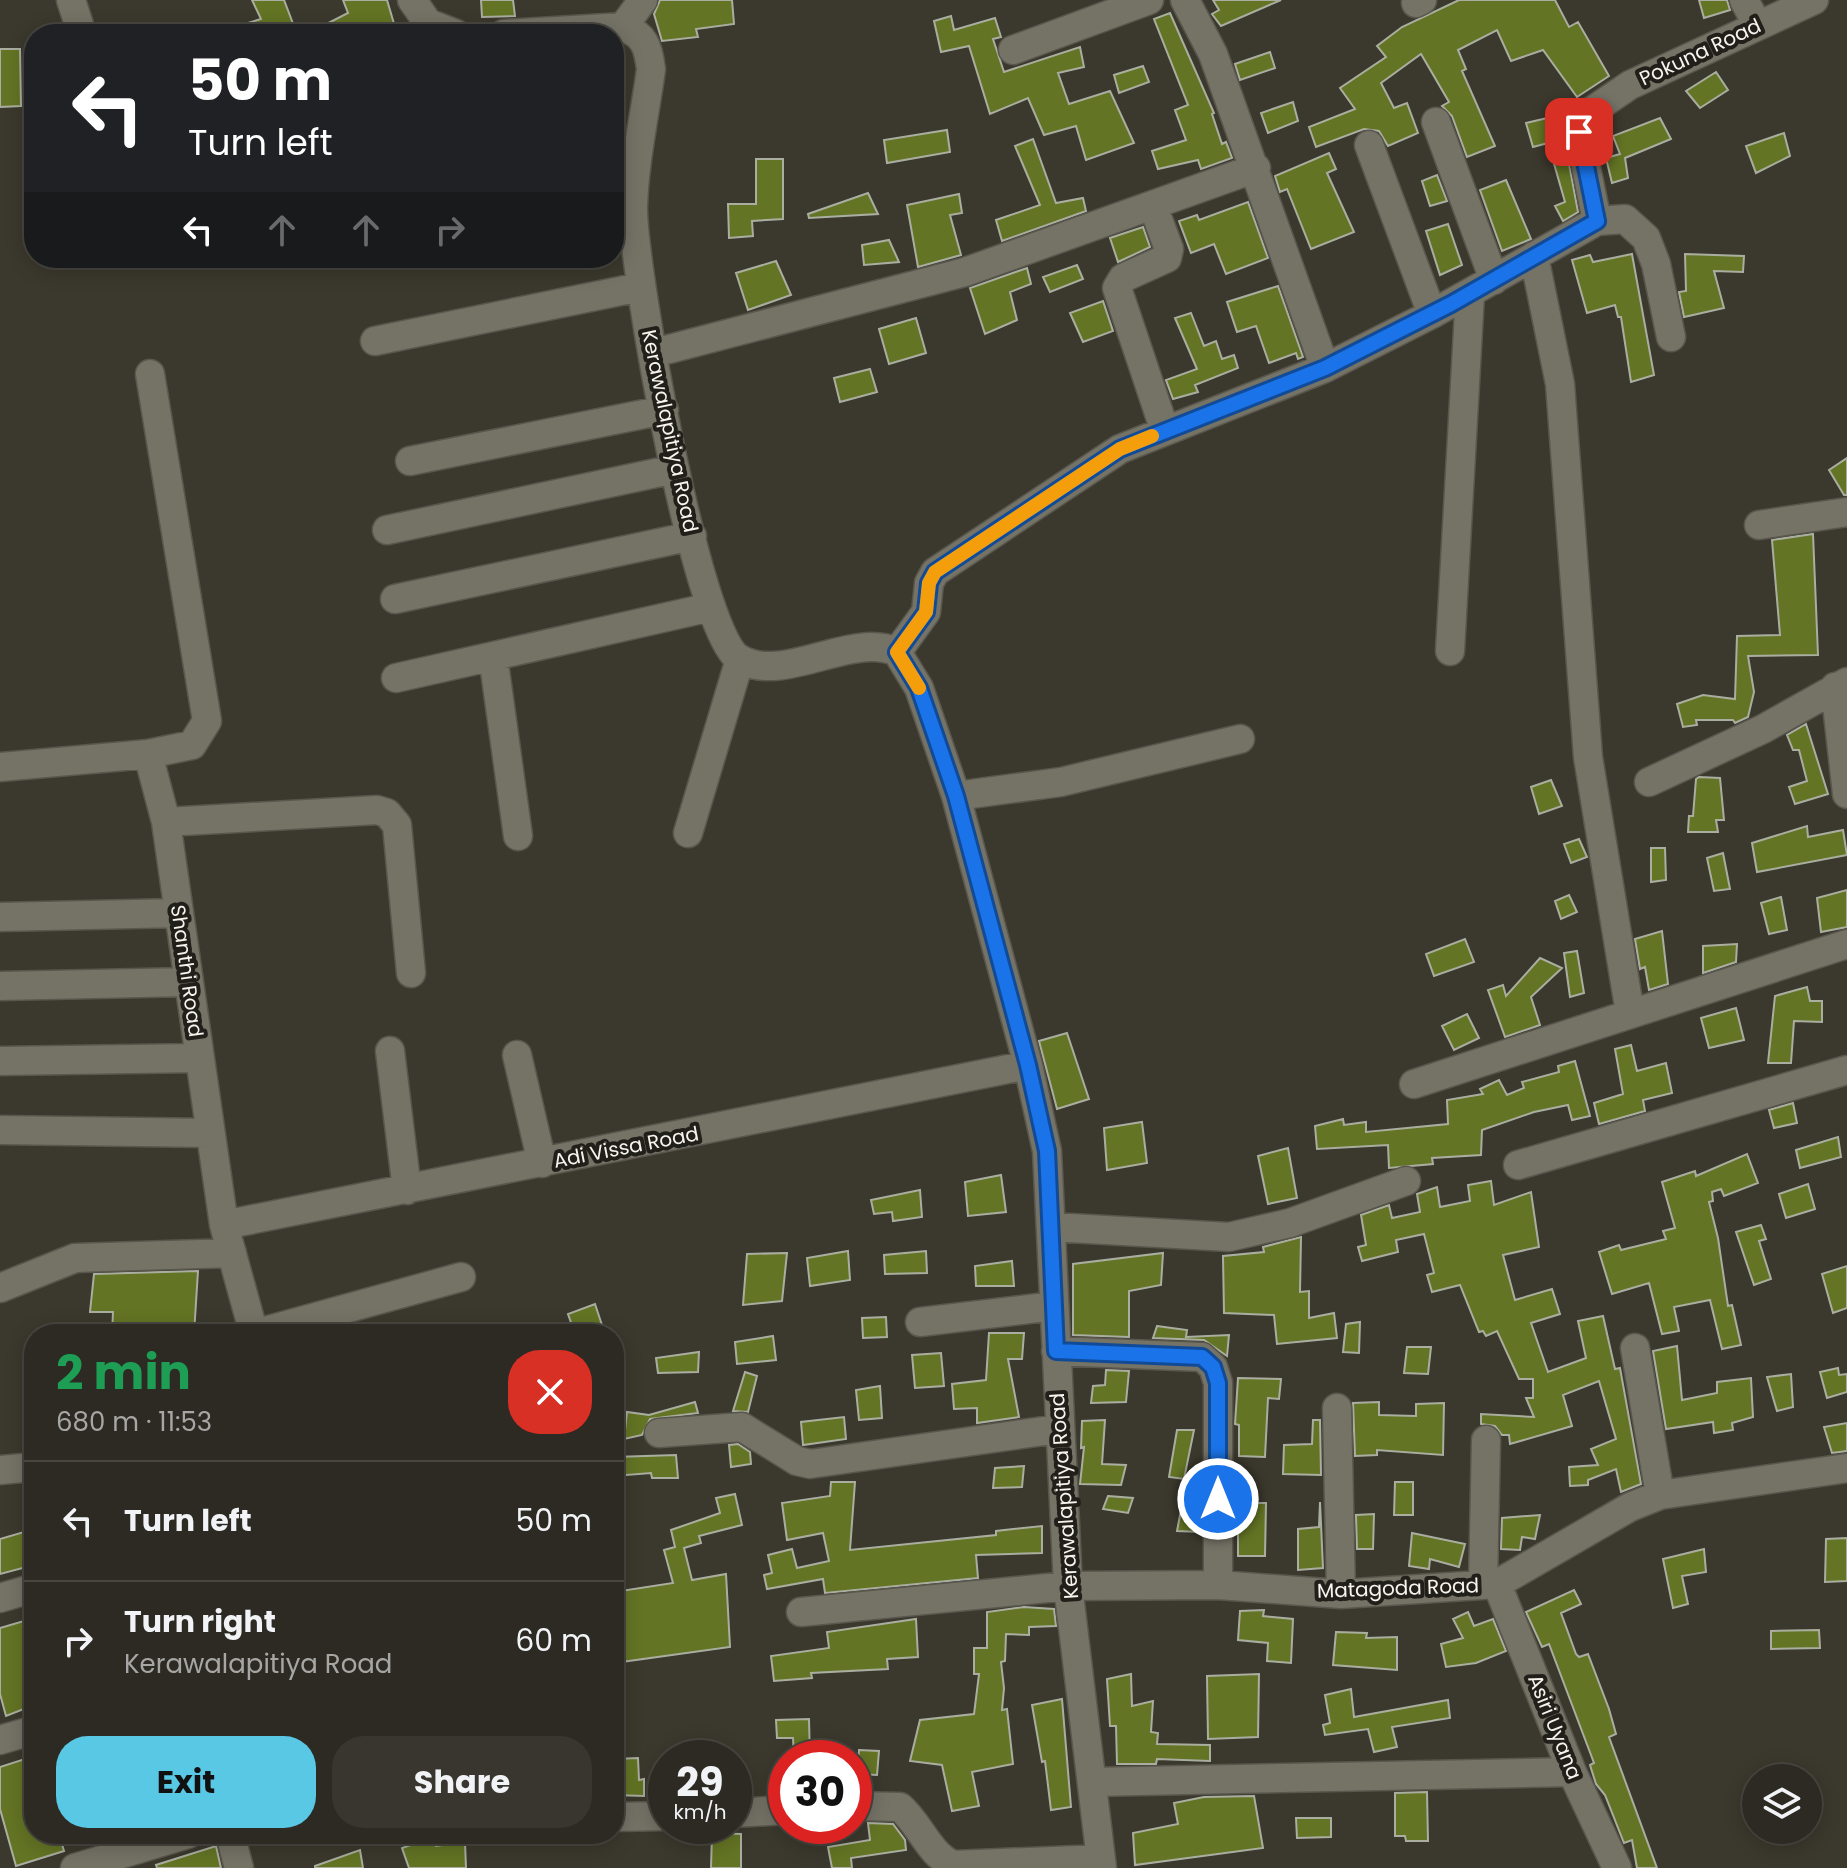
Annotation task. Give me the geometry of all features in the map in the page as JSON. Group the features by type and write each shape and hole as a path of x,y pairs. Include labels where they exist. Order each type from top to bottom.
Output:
{"street":[{"path":"71,0 79,24"},
{"path":"412,0 431,24"},
{"path":"624,26 643,0"},
{"path":"1013,50 1149,0"},
{"path":"1185,0 1213,54 1325,368"},
{"name":"Pokuna Road","path":"1597,221 1579,132 1583,117 1750,12 1814,0"},
{"name":"Kerawalapitiya Road","path":"624,28 643,38 651,69 624,208 675,469 692,536 711,607 728,647 740,659"},
{"path":"1436,122 1482,287 1450,651"},
{"path":"1369,145 1432,314"},
{"path":"654,353 965,272 1256,168"},
{"path":"1153,206 1169,249 1167,258 1123,278 1117,288 1165,431"},
{"path":"688,833 740,659 759,665 871,647 897,652 926,612 929,583 935,572 1120,449 1325,368 1482,287 1597,221 1625,219 1646,238 1656,264 1671,337"},
{"path":"1534,256 1560,384 1588,757 1630,1013"},
{"path":"375,341 640,287"},
{"path":"0,767 148,754 192,745 207,721 150,374"},
{"path":"410,461 664,410"},
{"path":"387,530 675,469"},
{"path":"1759,525 1847,512"},
{"path":"395,599 692,536"},
{"path":"396,678 711,607"},
{"name":"Kerawalapitiya Road","path":"897,652 919,688 956,796 1028,1065 1047,1151 1058,1429 1068,1586 1101,1863"},
{"path":"493,656 518,836"},
{"path":"1649,782 1763,729 1841,684 1847,794"},
{"path":"956,796 1061,782 1240,739"},
{"name":"Shanthi Road","path":"148,754 166,822 224,1225 251,1324"},
{"path":"166,822 377,810 387,813 397,825 411,973"},
{"path":"0,917 178,913"},
{"path":"1414,1084 1847,944"},
{"path":"0,986 188,982"},
{"path":"390,1051 407,1190"},
{"path":"517,1055 542,1163"},
{"path":"0,1061 199,1058"},
{"name":"Adi Vissa Road","path":"224,1225 1028,1065"},
{"path":"1518,1165 1847,1070"},
{"path":"0,1130 209,1133"},
{"path":"1052,1227 1229,1237 1290,1223 1406,1181"},
{"path":"0,1288 75,1258 232,1253"},
{"path":"290,1324 461,1277"},
{"path":"920,1322 1054,1306"},
{"path":"1635,1348 1660,1495"},
{"path":"1056,1351 1202,1357 1213,1367 1218,1383 1218,1585"},
{"path":"1337,1408 1341,1594"},
{"path":"659,1433 742,1427 797,1461 810,1464 1058,1429"},
{"path":"1486,1440 1490,1584"},
{"path":"0,1470 24,1468"},
{"name":"Matagoda Road","path":"801,1612 1068,1586 1218,1585 1341,1594 1490,1584 1630,1507 1660,1495 1847,1468"},
{"name":"Asiri Uyana","path":"1490,1584 1617,1868"},
{"path":"0,1598 24,1591"},
{"path":"0,1740 24,1733"},
{"path":"1092,1782 1572,1772"},
{"path":"872,1806 900,1807 912,1817 938,1858 953,1865 1101,1863"},
{"path":"624,1817 648,1816"},
{"path":"75,1868 155,1844"},
{"path":"233,1844 239,1868"}],"building":[{"path":"252,0 284,0 293,24 245,24 261,19"},
{"path":"343,0 387,0 394,24 327,24 348,13"},
{"path":"481,0 513,0 515,16 482,17"},
{"path":"660,0 732,0 734,24 696,29 698,37 662,41 654,14"},
{"path":"1213,0 1281,0 1221,26 1212,14 1219,10"},
{"path":"1459,0 1555,0 1569,27 1578,22 1609,76 1577,97 1543,50 1511,61 1497,30 1458,50 1466,69 1462,71 1495,146 1467,157 1452,116 1442,106 1449,102 1421,54 1381,83 1394,108 1407,103 1418,133 1388,146 1379,131 1364,129 1316,147 1309,127 1355,109 1340,88 1386,57 1377,46 1402,27"},
{"path":"1699,0 1727,0 1730,10 1704,18"},
{"path":"1170,13 1214,113 1222,144 1226,142 1232,158 1201,169 1198,160 1158,169 1152,151 1186,140 1175,110 1188,105 1154,19"},
{"path":"951,16 954,30 995,18 1001,37 993,39 1004,72 1080,47 1084,67 1058,73 1069,104 1110,91 1134,143 1086,160 1076,126 1044,135 1028,98 990,114 969,46 941,52 934,21"},
{"path":"0,49 20,49 21,106 0,107"},
{"path":"1270,52 1275,68 1240,80 1235,64"},
{"path":"1143,66 1149,82 1119,93 1114,75"},
{"path":"1716,72 1728,90 1700,108 1686,91"},
{"path":"1293,102 1298,121 1268,133 1261,113"},
{"path":"1560,115 1578,212 1563,221 1555,206 1565,202 1548,143 1533,147 1526,123"},
{"path":"1660,118 1671,139 1625,158 1628,178 1612,183 1606,158 1620,154 1613,136"},
{"path":"947,130 950,152 887,163 884,140"},
{"path":"1784,133 1790,156 1756,173 1746,146"},
{"path":"1033,139 1056,203 1083,198 1086,211 1002,241 996,220 1040,205 1015,146"},
{"path":"1329,153 1336,169 1327,173 1354,232 1311,249 1287,189 1280,192 1275,176"},
{"path":"756,159 783,159 783,219 752,221 753,236 729,238 728,204 756,204"},
{"path":"1437,175 1447,201 1430,206 1422,181"},
{"path":"1506,180 1531,239 1502,251 1480,190"},
{"path":"868,193 878,214 809,218 808,214"},
{"path":"959,194 962,213 950,215 961,255 918,267 907,205"},
{"path":"1248,202 1268,258 1226,274 1214,244 1191,253 1179,221 1197,215 1199,220"},
{"path":"1448,224 1462,265 1440,275 1426,231"},
{"path":"1143,227 1150,247 1118,262 1110,238"},
{"path":"889,240 899,262 864,265 862,245"},
{"path":"1632,254 1654,375 1631,382 1621,317 1618,317 1615,305 1587,313 1572,260 1590,255 1593,262"},
{"path":"1685,254 1744,256 1743,272 1714,271 1724,308 1684,317 1679,292 1686,291"},
{"path":"776,261 791,295 748,310 736,273"},
{"path":"1077,265 1083,279 1050,292 1043,277"},
{"path":"1027,268 1031,284 1010,292 1017,320 985,334 970,288"},
{"path":"1278,286 1303,357 1298,359 1296,353 1269,363 1256,326 1237,332 1227,302"},
{"path":"1103,301 1113,331 1083,342 1070,313"},
{"path":"1191,313 1204,346 1216,341 1222,359 1234,355 1238,368 1195,385 1198,392 1173,399 1166,380 1197,369 1175,318"},
{"path":"916,318 926,353 889,364 879,329"},
{"path":"870,369 877,392 840,402 834,378"},
{"path":"1847,458 1847,495 1844,495 1829,470"},
{"path":"1813,534 1818,655 1748,656 1754,692 1748,717 1735,723 1733,720 1696,720 1697,725 1683,727 1677,704 1703,695 1735,699 1737,636 1780,635 1772,540"},
{"path":"1806,724 1828,794 1795,804 1789,787 1807,781 1799,750 1793,750 1787,735"},
{"path":"1720,778 1724,820 1716,820 1718,832 1688,832 1689,816 1693,816 1696,779"},
{"path":"1551,780 1562,806 1539,814 1531,787"},
{"path":"1807,826 1808,837 1843,830 1847,855 1757,872 1752,843"},
{"path":"1579,839 1587,857 1571,863 1564,844"},
{"path":"1651,848 1665,848 1666,880 1651,882"},
{"path":"1723,853 1730,889 1714,891 1707,858"},
{"path":"1847,890 1847,927 1821,932 1817,898"},
{"path":"1569,895 1577,912 1561,919 1555,901"},
{"path":"1781,897 1787,930 1769,934 1761,903"},
{"path":"1662,931 1668,984 1649,990 1645,967 1640,969 1635,939"},
{"path":"1465,939 1474,962 1434,976 1426,954"},
{"path":"1737,944 1736,962 1703,973 1703,946"},
{"path":"1577,951 1584,993 1570,997 1564,953"},
{"path":"1540,958 1562,968 1531,997 1540,1025 1505,1037 1488,990 1503,985 1506,996"},
{"path":"1807,987 1810,1001 1822,1001 1822,1022 1794,1021 1791,1063 1768,1063 1775,996"},
{"path":"1736,1008 1744,1040 1709,1048 1701,1018"},
{"path":"1467,1014 1479,1038 1454,1050 1442,1026"},
{"path":"1067,1033 1089,1099 1057,1109 1039,1041"},
{"path":"1631,1045 1637,1071 1666,1063 1672,1093 1643,1100 1645,1111 1599,1124 1594,1103 1623,1094 1615,1049"},
{"path":"1575,1061 1590,1116 1572,1120 1568,1105 1534,1112 1482,1130 1481,1155 1432,1158 1433,1164 1389,1168 1388,1145 1317,1149 1315,1126 1343,1119 1344,1125 1366,1122 1366,1132 1448,1124 1447,1100 1483,1094 1480,1089 1499,1080 1507,1095 1524,1088 1522,1082 1559,1072 1558,1066"},
{"path":"1793,1103 1797,1123 1774,1128 1769,1110"},
{"path":"1142,1122 1147,1163 1107,1170 1104,1128"},
{"path":"1838,1137 1841,1157 1800,1168 1796,1150"},
{"path":"1288,1148 1297,1198 1268,1204 1258,1156"},
{"path":"1747,1154 1758,1183 1724,1196 1721,1189 1712,1192 1713,1201 1709,1202 1728,1306 1732,1305 1741,1345 1722,1349 1710,1300 1674,1307 1679,1331 1662,1334 1649,1283 1612,1294 1599,1252 1619,1245 1621,1250 1666,1239 1663,1231 1675,1228 1662,1182 1695,1171 1696,1176"},
{"path":"1001,1175 1006,1212 968,1216 965,1182"},
{"path":"1491,1181 1494,1205 1531,1192 1539,1247 1503,1255 1515,1300 1552,1289 1560,1314 1531,1323 1548,1372 1586,1358 1578,1321 1603,1316 1615,1369 1620,1368 1641,1484 1621,1492 1616,1469 1588,1480 1588,1485 1570,1486 1569,1467 1598,1465 1591,1449 1616,1439 1599,1381 1563,1395 1572,1426 1510,1444 1509,1435 1502,1435 1495,1426 1481,1424 1481,1414 1534,1417 1526,1398 1533,1398 1533,1379 1519,1379 1497,1331 1486,1336 1483,1331 1479,1332 1460,1285 1432,1292 1427,1275 1434,1273 1424,1234 1396,1240 1398,1252 1362,1261 1358,1247 1366,1245 1361,1215 1389,1205 1392,1218 1420,1212 1417,1194 1437,1187 1440,1207 1470,1201 1468,1185"},
{"path":"1808,1184 1815,1209 1786,1218 1779,1194"},
{"path":"920,1190 922,1217 893,1221 892,1212 874,1214 871,1200"},
{"path":"1761,1225 1766,1239 1759,1241 1771,1279 1754,1285 1736,1232"},
{"path":"1301,1237 1300,1292 1309,1291 1309,1318 1334,1313 1337,1338 1277,1344 1274,1315 1224,1313 1223,1256 1264,1252 1263,1247"},
{"path":"848,1251 850,1280 810,1286 807,1258"},
{"path":"926,1251 927,1273 885,1274 884,1255"},
{"path":"787,1253 782,1301 743,1305 747,1254"},
{"path":"1163,1253 1161,1285 1129,1291 1129,1337 1073,1335 1073,1264"},
{"path":"1012,1261 1014,1286 976,1286 975,1266"},
{"path":"1847,1266 1847,1308 1833,1313 1822,1274"},
{"path":"198,1271 195,1324 112,1324 113,1312 90,1312 94,1274"},
{"path":"595,1304 602,1324 572,1324 568,1314"},
{"path":"886,1317 887,1337 863,1338 862,1318"},
{"path":"1360,1322 1359,1353 1343,1352 1346,1324"},
{"path":"1157,1326 1187,1330 1186,1337 1229,1335 1227,1356 1204,1340 1153,1338"},
{"path":"989,1333 1024,1333 1022,1359 1008,1359 1019,1417 977,1423 977,1408 954,1409 952,1384 986,1380"},
{"path":"773,1336 776,1360 737,1364 735,1342"},
{"path":"1677,1346 1682,1400 1717,1393 1717,1382 1751,1378 1753,1417 1732,1423 1733,1430 1714,1433 1713,1422 1666,1429 1653,1351"},
{"path":"1407,1347 1431,1347 1428,1374 1404,1373"},
{"path":"699,1352 698,1372 658,1373 656,1358"},
{"path":"941,1353 944,1386 915,1388 912,1355"},
{"path":"1838,1368 1839,1375 1847,1374 1847,1392 1827,1398 1820,1372"},
{"path":"1106,1370 1129,1371 1126,1402 1091,1403 1093,1386 1105,1385"},
{"path":"745,1372 757,1376 748,1412 733,1411"},
{"path":"1791,1374 1793,1407 1777,1411 1767,1377"},
{"path":"1238,1378 1281,1379 1279,1399 1268,1398 1265,1457 1239,1456 1239,1425 1235,1424"},
{"path":"880,1386 882,1418 859,1420 856,1390"},
{"path":"695,1402 698,1413 650,1419 642,1435 624,1439 627,1412 649,1415"},
{"path":"1379,1402 1379,1415 1416,1416 1416,1404 1444,1403 1443,1455 1377,1450 1377,1455 1355,1456 1353,1403"},
{"path":"844,1417 846,1439 803,1445 801,1422"},
{"path":"1105,1420 1102,1464 1126,1465 1121,1485 1080,1484 1084,1447 1081,1448 1082,1421"},
{"path":"1313,1420 1320,1420 1321,1475 1283,1474 1284,1445 1312,1444"},
{"path":"1847,1423 1847,1451 1832,1453 1824,1427"},
{"path":"1177,1430 1194,1430 1184,1479 1169,1477"},
{"path":"738,1444 750,1452 751,1464 731,1467 729,1445"},
{"path":"676,1455 678,1478 652,1478 651,1473 624,1475 624,1457"},
{"path":"1024,1466 1022,1487 993,1488 995,1468"},
{"path":"831,1482 855,1482 850,1550 996,1535 996,1531 1042,1526 1042,1553 976,1555 978,1578 825,1593 823,1579 767,1589 764,1575 772,1573 768,1555 792,1549 797,1568 829,1561 823,1533 787,1540 782,1503 830,1496"},
{"path":"1395,1482 1413,1482 1413,1515 1394,1515"},
{"path":"735,1494 742,1525 699,1536 701,1543 684,1548 692,1580 726,1574 730,1647 624,1662 624,1590 673,1583 664,1550 675,1547 671,1530 720,1513 716,1498"},
{"path":"1108,1496 1133,1498 1128,1513 1103,1509"},
{"path":"1320,1502 1323,1568 1298,1570 1298,1529 1319,1527"},
{"path":"1238,1503 1266,1503 1265,1556 1238,1556"},
{"path":"1181,1510 1201,1511 1201,1532 1177,1531"},
{"path":"1374,1514 1373,1549 1357,1549 1356,1515"},
{"path":"1540,1515 1535,1539 1522,1537 1520,1550 1501,1549 1502,1518"},
{"path":"24,1532 24,1568 0,1574 0,1539"},
{"path":"1412,1533 1465,1544 1459,1567 1430,1559 1429,1569 1409,1566"},
{"path":"1847,1538 1847,1581 1825,1582 1826,1539"},
{"path":"1704,1549 1706,1572 1682,1576 1688,1604 1673,1608 1663,1559"},
{"path":"1574,1590 1581,1604 1561,1613 1576,1654 1579,1657 1588,1654 1609,1709 1616,1734 1609,1737 1657,1868 1637,1868 1632,1840 1624,1843 1605,1795 1596,1784 1590,1765 1594,1763 1549,1644 1542,1647 1526,1612"},
{"path":"1024,1607 1054,1609 1056,1626 1029,1627 1029,1635 1006,1634 1005,1661 1001,1662 1004,1688 1002,1710 1007,1709 1013,1764 972,1772 979,1806 952,1811 942,1765 910,1761 920,1720 974,1714 979,1674 974,1674 974,1648 987,1648 987,1612"},
{"path":"1264,1610 1263,1616 1293,1619 1291,1663 1267,1661 1268,1643 1238,1640 1240,1611"},
{"path":"1468,1612 1474,1626 1493,1619 1506,1651 1476,1663 1446,1667 1441,1644 1463,1638 1453,1619"},
{"path":"916,1619 918,1657 887,1659 888,1669 811,1673 812,1678 774,1681 771,1656 829,1648 827,1632"},
{"path":"24,1621 24,1709 6,1716 0,1694 0,1628"},
{"path":"1819,1630 1820,1648 1771,1649 1771,1631"},
{"path":"1336,1632 1367,1633 1366,1638 1397,1637 1397,1670 1333,1665"},
{"path":"1131,1674 1132,1706 1153,1701 1151,1732 1158,1733 1157,1744 1210,1745 1210,1761 1157,1759 1156,1764 1117,1764 1116,1726 1110,1726 1107,1679"},
{"path":"1259,1674 1258,1737 1208,1739 1207,1676"},
{"path":"1351,1689 1354,1717 1448,1700 1450,1718 1392,1727 1397,1747 1374,1752 1368,1729 1325,1735 1323,1725 1330,1723 1325,1695"},
{"path":"1062,1699 1071,1807 1051,1810 1045,1761 1042,1762 1032,1705"},
{"path":"809,1719 810,1740 777,1738 776,1720"},
{"path":"872,1751 879,1751 877,1775 872,1775"},
{"path":"638,1758 639,1780 644,1779 644,1796 624,1795 624,1759"},
{"path":"24,1759 24,1844 62,1844 64,1851 16,1866 0,1809 0,1767"},
{"path":"1427,1792 1428,1841 1406,1841 1405,1836 1395,1836 1395,1793"},
{"path":"1254,1796 1263,1848 1135,1865 1133,1833 1178,1824 1174,1803 1204,1797"},
{"path":"1296,1818 1331,1818 1331,1837 1297,1838"},
{"path":"872,1823 893,1824 905,1840 906,1850 851,1858 852,1868 832,1868 828,1847 872,1844"},
{"path":"413,1844 465,1844 466,1868 409,1868 402,1848"},
{"path":"712,1844 741,1844 741,1868 711,1868"},
{"path":"216,1846 221,1868 157,1868 156,1865"},
{"path":"360,1850 363,1868 315,1868 315,1866"}],"slow traffic":[{"path":"919,688 897,652 926,612 929,583 935,572 1120,449 1152,436"}],"route":[{"path":"1218,1499 1218,1383 1213,1367 1202,1357 1056,1351 1047,1151 1028,1065 956,796 919,688 897,652 926,612 929,583 935,572 1120,449 1325,368 1451,304 1597,221 1579,132"}]}
